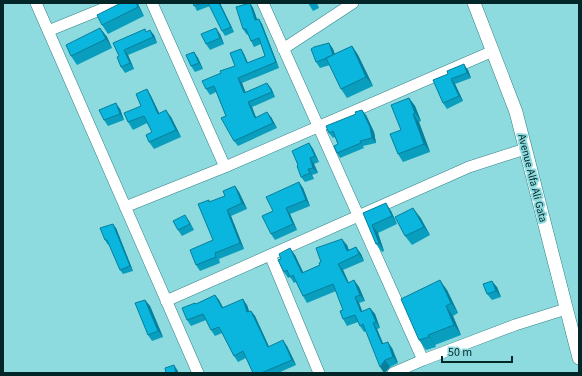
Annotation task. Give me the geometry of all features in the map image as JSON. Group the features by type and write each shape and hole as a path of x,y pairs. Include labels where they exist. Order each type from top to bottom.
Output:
{"street":[{"path":"36,3 198,373"},
{"path":"48,31 117,3"},
{"path":"152,3 225,167"},
{"path":"262,3 423,360"},
{"path":"283,49 353,3"},
{"name":"Avenue Alfa Ali Gata","path":"474,3 516,112 579,358"},
{"path":"125,207 225,167 493,51"},
{"path":"166,301 469,167 525,150"},
{"path":"270,255 320,373"},
{"path":"393,373 515,325 566,309"}],"building":[{"path":"121,3 136,3 138,7 102,25 97,15"},
{"path":"193,3 202,3 194,6"},
{"path":"208,3 219,3 231,27 222,31"},
{"path":"250,3 255,20 259,19 276,62 238,78 244,93 267,83 272,92 248,102 255,118 267,112 273,123 234,141 221,118 226,116 214,86 206,89 202,81 221,73 220,71 235,66 230,53 241,49 247,63 265,56 259,38 251,41 246,29 243,29 236,7"},
{"path":"100,28 106,39 71,56 66,45"},
{"path":"216,28 220,38 206,44 201,34"},
{"path":"145,29 146,32 150,30 153,37 124,50 130,63 121,67 117,57 119,56 113,43"},
{"path":"329,43 333,55 316,62 311,49"},
{"path":"352,46 366,77 341,89 326,58"},
{"path":"194,52 199,63 191,66 186,55"},
{"path":"464,64 467,73 451,79 459,96 443,103 433,80 448,74 447,71"},
{"path":"147,89 158,114 166,110 176,130 149,142 146,135 152,132 144,116 128,122 124,113 141,106 136,94"},
{"path":"409,98 424,144 398,154 390,134 401,130 391,105"},
{"path":"116,103 120,114 104,120 99,110"},
{"path":"362,110 370,127 372,138 360,141 361,143 337,153 334,146 338,144 333,131 329,133 326,126 356,114 355,112"},
{"path":"309,143 315,156 310,158 313,168 308,169 310,173 301,177 292,151"},
{"path":"299,182 306,200 286,208 293,224 271,234 262,216 273,211 266,197"},
{"path":"235,186 242,203 227,210 240,243 215,253 216,257 196,265 190,250 213,240 198,204 209,200 209,202 225,196 223,191"},
{"path":"386,203 392,216 372,225 379,243 376,244 363,213"},
{"path":"413,208 424,227 405,236 395,217"},
{"path":"185,215 190,224 178,230 173,221"},
{"path":"113,224 130,266 120,270 100,228"},
{"path":"342,239 347,251 356,247 359,254 338,264 348,283 354,280 360,295 355,297 361,312 370,308 376,322 373,323 382,344 388,342 393,357 385,360 380,367 363,324 360,326 355,315 343,319 340,311 343,310 333,284 303,296 293,275 290,277 287,270 284,272 278,260 281,259 279,254 290,248 302,273 320,265 319,263 321,262 316,248"},
{"path":"440,280 451,303 446,306 454,325 419,340 401,299"},
{"path":"492,281 496,291 487,294 483,284"},
{"path":"215,295 222,308 243,299 247,312 251,311 268,347 283,340 292,360 261,373 253,373 243,351 234,356 219,327 211,330 203,314 187,320 182,308 195,303 196,304"},
{"path":"145,300 158,331 148,335 135,303"},
{"path":"174,365 176,373 166,373 165,368"}]}
